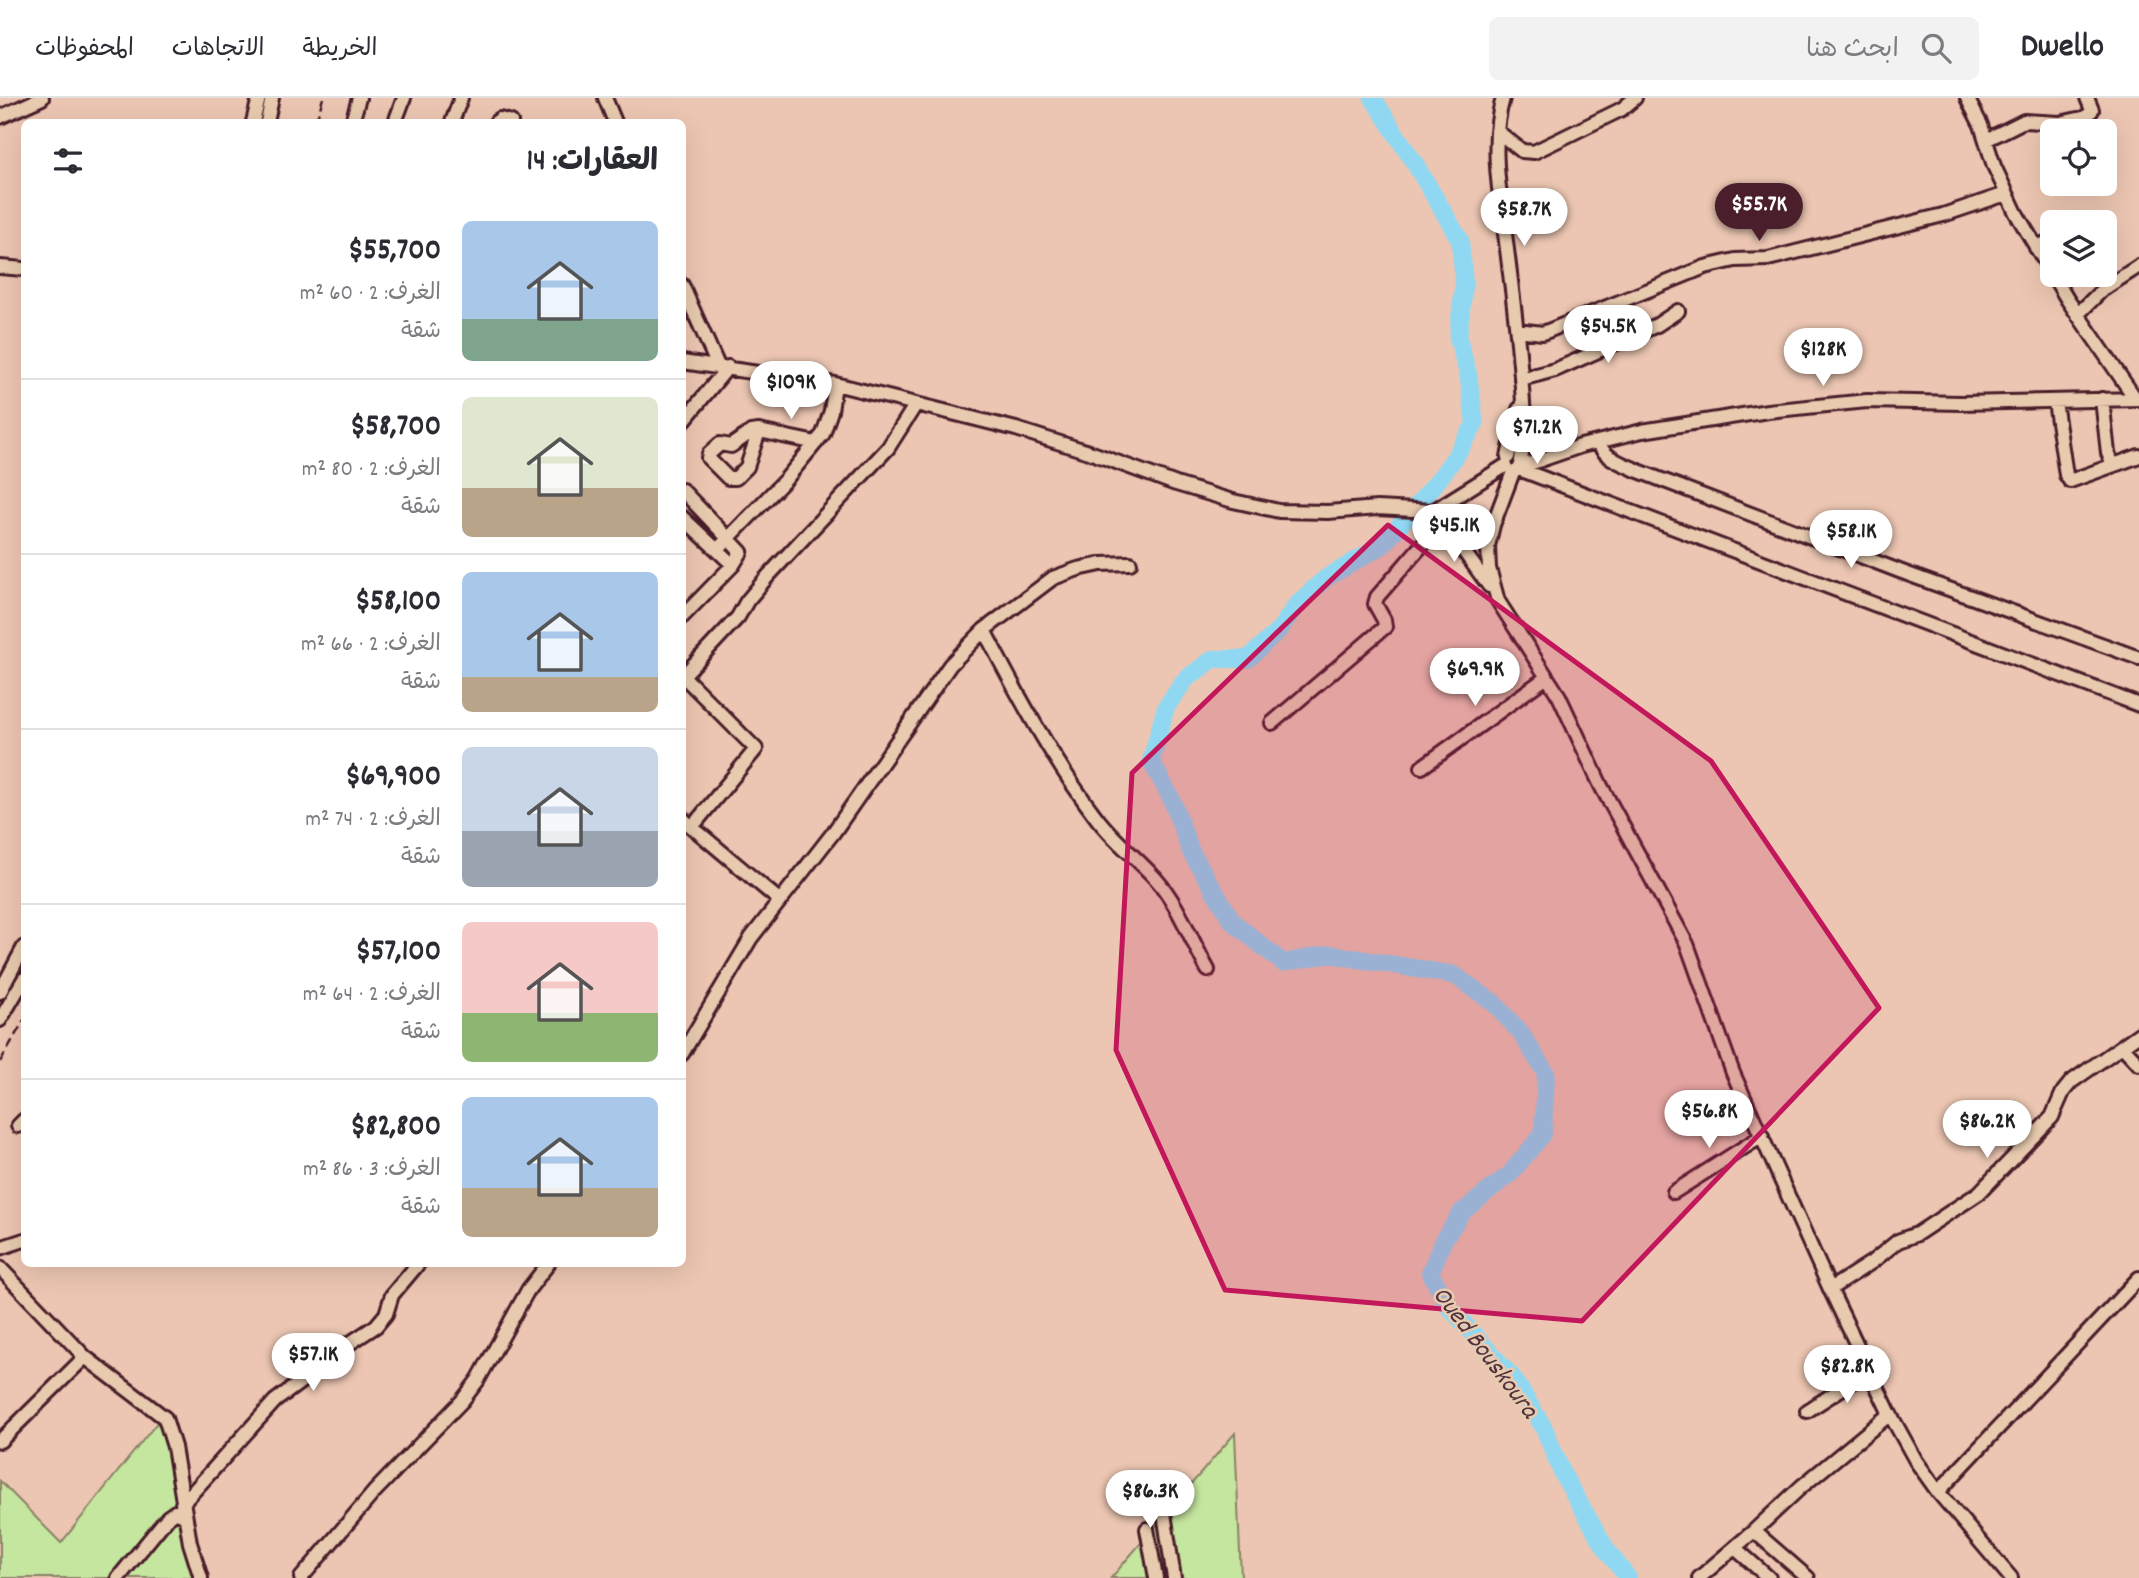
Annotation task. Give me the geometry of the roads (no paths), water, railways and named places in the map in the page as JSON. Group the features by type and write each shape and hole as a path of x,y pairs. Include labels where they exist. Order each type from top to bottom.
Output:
{"street":[{"path":"0,117 42,98"},
{"path":"254,119 259,98"},
{"path":"268,119 272,98"},
{"path":"353,119 359,98"},
{"path":"396,119 404,98"},
{"path":"453,119 461,98"},
{"path":"605,98 614,119"},
{"path":"1499,601 1491,579 1488,547 1514,465 1510,439 1523,395 1499,190 1497,131 1503,98"},
{"path":"1497,131 1522,151 1534,152 1622,108 1635,98"},
{"path":"1967,98 1981,125 2006,194 2036,248 2137,398"},
{"path":"1986,140 2024,121 2060,123 2087,117 2092,110 2087,98"},
{"path":"1517,330 1543,333 1705,267 1735,260 1768,259 1943,215 2006,194"},
{"path":"2036,248 2040,246"},
{"path":"2078,314 2102,290 2139,266"},
{"path":"0,267 21,269"},
{"path":"686,293 723,366"},
{"path":"1521,379 1556,370 1657,325 1678,311"},
{"path":"686,362 835,384 1016,429 1176,484 1261,508 1313,513 1394,508 1433,511 1514,465 1672,425 1867,401 1961,404 2137,398"},
{"path":"686,417 723,366"},
{"path":"717,550 786,479 816,443 828,425 835,384"},
{"path":"2102,399 2108,453 2113,466"},
{"path":"2055,402 2068,480 2073,482 2139,456"},
{"path":"686,673 738,617 747,601 768,576 888,448 916,404"},
{"path":"760,431 747,467 736,478 728,478 708,458 720,444 731,446 751,432 760,431 816,443"},
{"path":"1598,442 1607,456 1636,470 1902,572 2139,658"},
{"path":"1514,465 2139,705"},
{"path":"686,494 741,552 733,565 686,613"},
{"path":"1433,511 1499,601 1559,696 1601,786 1688,944 1727,1059 1830,1289 1890,1414 1916,1461 1938,1492 2011,1578"},
{"path":"686,521 733,565"},
{"path":"1272,723 1385,627 1375,604 1377,597 1442,522"},
{"path":"686,1047 751,938 833,833 950,665 984,629 1053,578 1101,564 1130,563"},
{"path":"984,629 1032,722 1095,816 1124,850 1156,879 1173,904 1208,970"},
{"path":"1422,767 1547,677"},
{"path":"686,679 756,749 687,823 779,900"},
{"path":"0,992 21,953"},
{"path":"0,1020 21,984"},
{"path":"1830,1289 1872,1262 1898,1241 1917,1234 1974,1197 2052,1117 2063,1092 2071,1082 2139,1034"},
{"path":"2122,1046 2139,1064"},
{"path":"1674,1192 1762,1136"},
{"path":"0,1248 21,1241"},
{"path":"118,1578 168,1517 183,1510 275,1401 314,1373 330,1356 376,1326 386,1314 392,1295 415,1267"},
{"path":"301,1578 375,1491 470,1391 490,1361 528,1290 546,1267"},
{"path":"0,1268 85,1357 165,1418 174,1447 190,1544 201,1578"},
{"path":"1938,1492 2139,1278"},
{"path":"0,1441 85,1357"},
{"path":"1807,1411 1869,1371"},
{"path":"1699,1578 1801,1487 1890,1414"},
{"path":"1147,1529 1153,1577 1173,1573 1164,1507"},
{"path":"1754,1531 1808,1578"},
{"path":"1151,1550 1169,1548"},
{"path":"1735,1548 1761,1575"}],"waterway":[{"name":"Oued Bouskoura","path":"1373,98 1460,240 1464,283 1458,338 1468,374 1475,424 1436,483 1383,545 1326,578 1298,603 1279,630 1248,659 1213,659 1186,679 1166,707 1151,761 1171,798 1191,852 1233,922 1283,963 1329,954 1454,975 1494,1003 1520,1032 1546,1073 1543,1134 1510,1174 1462,1212 1444,1239 1430,1273 1450,1308 1513,1378 1544,1428 1563,1475 1608,1552 1628,1578"}],"railway":[{"path":"317,119 323,98"},
{"path":"0,1062 21,1025"}]}
